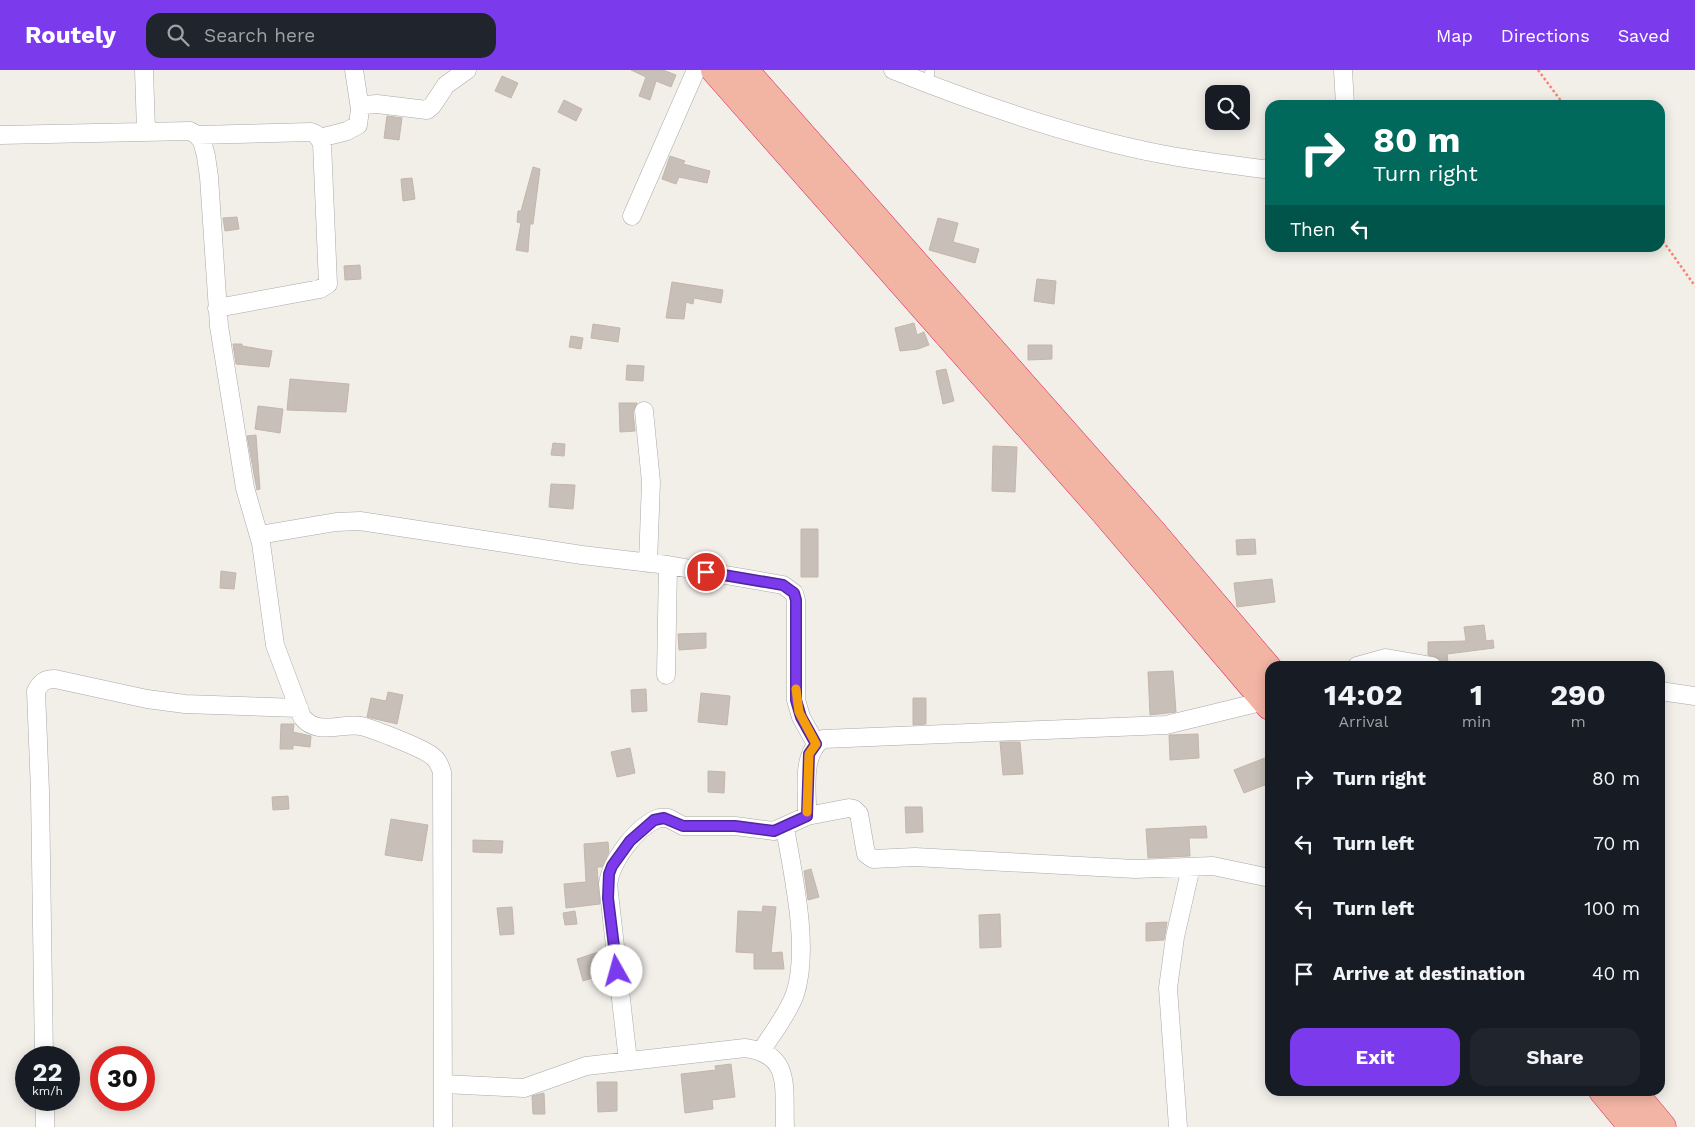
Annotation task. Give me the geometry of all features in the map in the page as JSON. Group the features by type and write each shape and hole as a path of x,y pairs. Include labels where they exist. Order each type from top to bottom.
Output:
{"highway":[{"path":"716,70 1064,465 1265,700"},
{"path":"744,70 1153,532 1265,665"},
{"path":"1607,1096 1633,1127"},
{"path":"1636,1096 1662,1127"}],"street":[{"path":"144,70 146,132"},
{"path":"320,138 347,131 358,125 360,109 354,70"},
{"path":"360,109 364,105 370,104 427,110 432,106 446,85 467,70"},
{"path":"632,216 696,70"},
{"path":"894,70 929,77 1069,132 1161,154 1265,169"},
{"path":"1343,70 1345,100"},
{"path":"0,135 181,130 197,135 303,131 316,134 320,138 324,182 328,284 320,288 217,308"},
{"path":"197,135 206,156 209,177 217,308 246,488 259,534 275,645 299,708 307,723 313,726 320,728 355,726 368,728 431,754 440,765 442,772 443,1127"},
{"path":"644,411 651,482 648,563"},
{"path":"259,534 336,522 360,521 582,555 668,565 783,585 794,593 796,600 796,700 801,717 816,744"},
{"path":"666,675 668,565"},
{"path":"1375,661 1386,658 1403,661"},
{"path":"44,1046 40,791 36,691 40,684 46,679 56,679 147,699 185,704 299,708"},
{"path":"1665,692 1695,696"},
{"path":"807,816 809,754 816,744 823,739 832,737 1166,725 1265,705"},
{"path":"628,1061 608,898 608,884 612,866 630,841 659,818 668,818 683,826 735,826 763,831 785,828 807,816 854,809 859,814 868,856 876,860 915,857 1135,869 1213,866 1265,877"},
{"path":"762,1050 788,1010 795,994 800,971 798,910 785,828"},
{"path":"1178,1127 1168,988 1175,937 1191,867"},
{"path":"442,1084 524,1088 586,1066 745,1048 762,1050 778,1063 781,1072 785,1127"},
{"path":"45,1111 45,1127"}],"path":[{"path":"1538,70 1560,100"},
{"path":"1665,244 1695,286"}],"building":[{"path":"631,70 663,70 676,75 671,87 656,81 650,100 639,96 646,77"},
{"path":"502,76 518,83 511,98 495,91"},
{"path":"564,100 582,109 576,121 558,112"},
{"path":"387,116 402,118 399,140 384,138"},
{"path":"670,156 685,161 683,164 710,171 707,183 679,177 676,184 662,179"},
{"path":"533,167 540,169 533,224 530,224 528,252 516,250 521,223 517,222 518,211 521,211"},
{"path":"412,178 415,199 403,201 401,179"},
{"path":"237,217 239,229 225,231 223,218"},
{"path":"938,218 958,223 953,242 979,249 975,263 929,250"},
{"path":"360,265 361,279 345,280 344,266"},
{"path":"1037,279 1056,281 1054,304 1034,301"},
{"path":"672,282 723,290 721,303 694,298 693,304 686,302 684,319 666,318"},
{"path":"914,323 917,335 924,332 929,345 918,349 900,351 895,328"},
{"path":"593,324 620,328 618,342 591,338"},
{"path":"571,336 583,338 581,349 569,347"},
{"path":"233,344 242,344 242,346 272,351 269,367 236,364"},
{"path":"1028,345 1052,345 1052,359 1028,360"},
{"path":"627,365 644,366 643,381 626,380"},
{"path":"946,369 954,401 943,404 936,371"},
{"path":"290,379 349,384 346,412 287,410"},
{"path":"619,403 637,403 633,412 635,431 620,432"},
{"path":"258,406 283,409 280,433 255,429"},
{"path":"256,435 260,489 257,490 247,436"},
{"path":"553,443 565,444 564,456 551,455"},
{"path":"993,446 1017,447 1015,492 992,491"},
{"path":"551,484 575,485 573,509 549,507"},
{"path":"801,529 818,529 818,577 801,577"},
{"path":"1255,539 1256,554 1237,555 1236,540"},
{"path":"221,571 236,573 234,589 220,588"},
{"path":"1272,579 1275,602 1237,607 1234,583"},
{"path":"1484,625 1486,641 1493,640 1494,648 1447,654 1448,661 1440,661 1438,658 1428,655 1428,642 1466,641 1464,627"},
{"path":"706,633 706,648 679,650 678,634"},
{"path":"1173,671 1176,712 1150,715 1148,672"},
{"path":"646,689 647,711 632,712 631,690"},
{"path":"388,692 403,695 397,724 367,717 371,698 386,701"},
{"path":"701,693 730,696 727,725 698,722"},
{"path":"913,698 926,698 926,724 913,725"},
{"path":"281,724 294,724 293,732 311,736 310,747 293,745 293,749 280,749"},
{"path":"1198,734 1199,758 1170,760 1169,735"},
{"path":"1000,742 1020,742 1023,774 1003,775"},
{"path":"630,748 635,773 617,777 611,752"},
{"path":"1265,758 1265,785 1244,793 1234,770"},
{"path":"708,771 725,772 724,793 708,792"},
{"path":"288,796 289,809 273,810 272,797"},
{"path":"905,807 922,807 923,832 906,833"},
{"path":"391,819 428,825 422,861 385,855"},
{"path":"1206,826 1207,838 1189,838 1190,856 1148,858 1146,829"},
{"path":"473,840 503,841 502,853 473,852"},
{"path":"608,842 609,852 602,867 597,867 600,904 566,908 564,884 586,882 584,844"},
{"path":"811,869 819,897 808,900 804,871"},
{"path":"763,906 776,907 771,953 782,952 784,969 754,969 754,953 736,952 738,911 762,912"},
{"path":"512,907 514,934 500,935 497,908"},
{"path":"575,911 577,924 565,925 563,913"},
{"path":"1000,914 1001,947 980,948 979,915"},
{"path":"1167,922 1164,940 1146,941 1146,923"},
{"path":"605,950 606,964 592,969 595,977 583,981 577,959"},
{"path":"731,1064 735,1097 712,1100 713,1109 685,1113 681,1074 716,1070 715,1066"},
{"path":"597,1082 617,1082 617,1111 598,1112"},
{"path":"544,1093 545,1114 533,1114 532,1096"}],"slow traffic":[{"path":"796,689 799,712 816,744 809,754 807,812"}],"route":[{"path":"617,971 608,898 609,874 612,866 630,841 654,820 668,818 683,826 735,826 774,831 785,828 807,816 809,754 816,744 801,717 796,700 796,600 794,593 783,585 706,572"}]}
